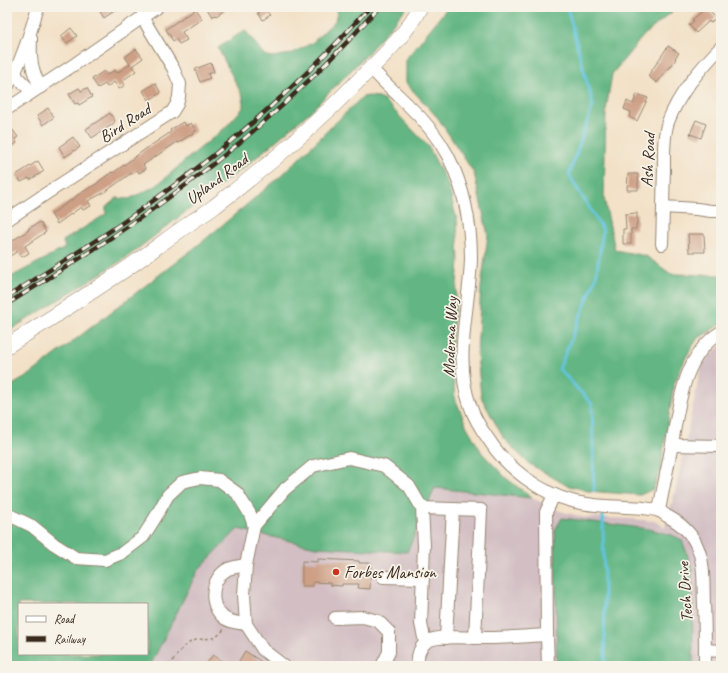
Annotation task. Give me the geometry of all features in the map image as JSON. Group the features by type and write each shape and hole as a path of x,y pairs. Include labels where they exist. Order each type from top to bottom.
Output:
{"main road":[{"name":"Upland Road","path":"7,346 106,282 213,208 283,152 371,68 407,29 420,7"}],"street":[{"path":"7,87 15,72 32,29 38,7"},
{"path":"7,109 157,7"},
{"name":"Bird Road","path":"7,220 172,112 177,104 180,84 173,68 142,17"},
{"path":"32,29 30,53 37,90"},
{"name":"Ash Road","path":"662,244 664,147 668,122 687,87 721,47"},
{"name":"Moderna Way","path":"371,68 407,103 433,134 447,156 463,194 469,220 471,259 464,335 464,374 467,394 473,414 490,442 503,458 520,474 537,486 554,495 571,501 591,505 659,510"},
{"path":"15,72 18,78 37,90"},
{"path":"663,207 721,211"},
{"path":"659,510 685,381 694,360 710,341 721,332"},
{"path":"672,445 721,446"},
{"path":"284,666 263,650 246,624 244,595 246,565 254,526 285,489 313,466 348,458 384,466 409,486 422,508 424,546 422,624 425,642"},
{"path":"7,514 32,526 54,544 76,558 105,560 122,553 143,538 168,495 182,482 200,478 219,480 237,493 250,514 254,526"},
{"path":"548,666 546,512 554,495"},
{"path":"422,508 481,510 475,638"},
{"path":"446,638 453,509"},
{"name":"Tech Drive","path":"659,510 686,529 693,539 699,553 703,574 705,666"},
{"path":"246,565 228,569 216,582 213,591 213,600 216,609 222,616 230,621 246,624"},
{"path":"383,577 423,578"},
{"path":"335,618 363,617 378,621 389,632 389,652 382,666"},
{"path":"418,666 417,659 420,650 425,642 433,639 489,638 547,634"},
{"path":"705,650 721,651"}],"path":[{"path":"169,666 184,646 194,641 217,637 221,634 230,621"}],"shaded area":[{"path":"721,345 721,666 145,666 151,664 198,570 238,529 316,547 435,488 532,498 560,511 583,517 654,521 665,527 676,488 703,363"}],"green space":[{"path":"338,7 407,7 367,54 311,111 252,161 127,257 7,332 7,273 11,277 65,248 63,241 106,214 106,207 117,198 129,199 156,186 225,128 243,108 243,97 218,48 245,30 264,55 272,57 291,54 312,43 335,21"},
{"path":"448,7 678,7 644,35 612,74 606,110 604,198 615,250 646,256 671,274 721,275 721,324 697,339 686,357 674,384 660,472 653,489 640,495 588,491 566,485 528,463 504,439 481,397 477,353 481,287 488,235 474,173 438,118 406,83 406,59"},
{"path":"369,96 384,100 428,146 448,185 457,221 459,261 452,338 452,368 455,398 467,427 482,453 506,478 532,498 435,488 407,552 316,547 238,529 198,570 151,664 145,666 7,666 7,388 28,376 202,242 281,176 362,97"},
{"path":"562,518 649,529 672,535 682,540 692,568 693,666 557,666 555,530"}],"building":[{"path":"97,7 120,7 104,18"},
{"path":"206,7 230,7 212,17"},
{"path":"264,8 270,15 263,20 258,13"},
{"path":"706,8 716,18 710,23 709,21 696,33 689,25 694,21 692,20"},
{"path":"195,9 202,19 182,32 187,40 179,44 176,39 173,41 166,29"},
{"path":"71,28 77,36 67,43 61,36"},
{"path":"668,46 679,53 669,69 668,68 657,83 648,76"},
{"path":"136,49 143,58 132,66 136,71 122,81 125,85 119,89 114,82 107,87 105,84 98,88 92,79 104,71 107,75 115,70 117,73 130,64 125,57"},
{"path":"211,63 214,72 208,74 210,78 200,82 195,69"},
{"path":"155,83 161,93 149,100 143,91"},
{"path":"79,88 81,91 87,88 92,97 79,105 78,103 75,104 69,94"},
{"path":"637,94 648,98 637,121 629,117 631,112 624,109 627,101 633,104"},
{"path":"48,108 54,117 43,125 37,116"},
{"path":"110,113 115,121 113,124 92,138 86,129"},
{"path":"696,120 706,124 701,138 690,134"},
{"path":"183,122 186,126 191,123 196,131 143,165 146,169 139,173 137,170 105,192 88,201 91,206 83,210 81,207 57,224 51,214 112,172 113,173"},
{"path":"7,127 9,131 12,129 18,137 15,139 17,143 7,150"},
{"path":"73,137 80,147 65,157 59,147"},
{"path":"38,161 44,171 30,180 29,178 21,182 16,175"},
{"path":"628,174 638,174 638,190 627,190"},
{"path":"637,213 636,229 631,229 631,244 623,244 623,229 626,229 625,214"},
{"path":"40,222 46,232 25,246 29,253 22,257 18,251 10,256 7,250 7,244"},
{"path":"688,234 704,234 705,252 689,252"},
{"name":"Forbes Mansion","path":"318,559 371,563 370,589 358,588 359,584 342,584 342,586 330,585 330,583 313,582 313,586 302,586 302,561 318,562"},
{"path":"245,651 268,666 236,666"},
{"path":"213,655 230,666 205,666"}],"waterway":[{"path":"567,7 593,105 569,175 603,230 596,278 559,369 592,404 594,491"},
{"path":"603,516 605,666"}],"railway":[{"path":"7,297 124,222 190,174 271,107 322,58 370,7"},
{"path":"7,304 67,267 125,228 193,180 222,157 303,86 355,34 379,7"}],"place":[{"name":"Forbes Mansion","path":"336,572"}]}
